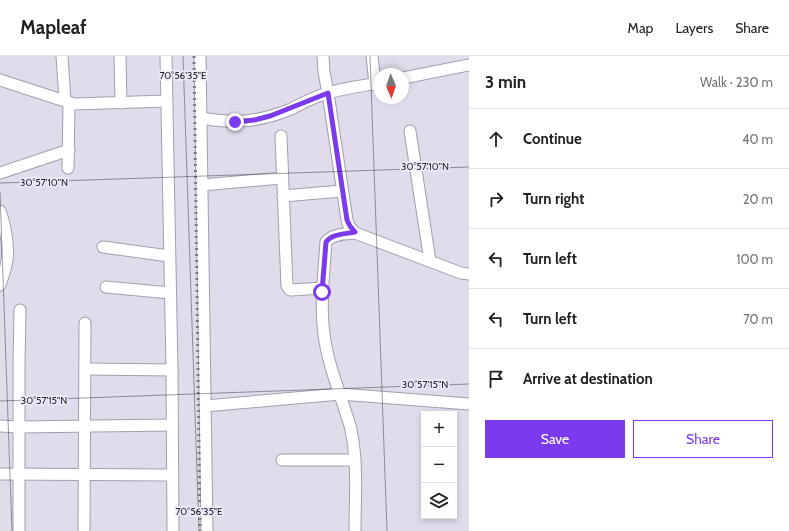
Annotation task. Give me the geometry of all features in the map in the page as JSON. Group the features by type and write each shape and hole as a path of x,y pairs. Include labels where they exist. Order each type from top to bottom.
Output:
{"street":[{"path":"62,56 67,102 68,168"},
{"path":"120,56 121,103"},
{"path":"166,56 172,370 173,531"},
{"path":"200,56 207,531"},
{"path":"323,56 324,72 342,191 347,220 350,226 355,232 461,273 469,274"},
{"path":"372,56 374,68"},
{"path":"409,77 469,65"},
{"path":"0,80 74,104 167,101"},
{"path":"201,118 215,121 235,122 254,120 270,116 328,93 373,84"},
{"path":"410,131 430,261"},
{"path":"281,136 287,286 291,290 323,288"},
{"path":"0,173 68,150"},
{"path":"202,185 282,178"},
{"path":"283,196 342,191"},
{"path":"0,211 6,232 7,260 0,285"},
{"path":"354,531 355,460 351,429 327,352 322,313 326,242 332,237 355,232"},
{"path":"102,246 169,256"},
{"path":"106,287 170,293"},
{"path":"19,531 20,310"},
{"path":"84,531 85,323"},
{"path":"85,369 172,370"},
{"path":"205,406 340,394 469,404"},
{"path":"0,426 172,425"},
{"path":"282,460 355,460"},
{"path":"0,474 172,475"}],"railway":[{"path":"194,56 200,531"}],"route":[{"path":"235,122 254,120 270,116 328,93 347,220 355,232 332,237 326,242 322,292"}]}
